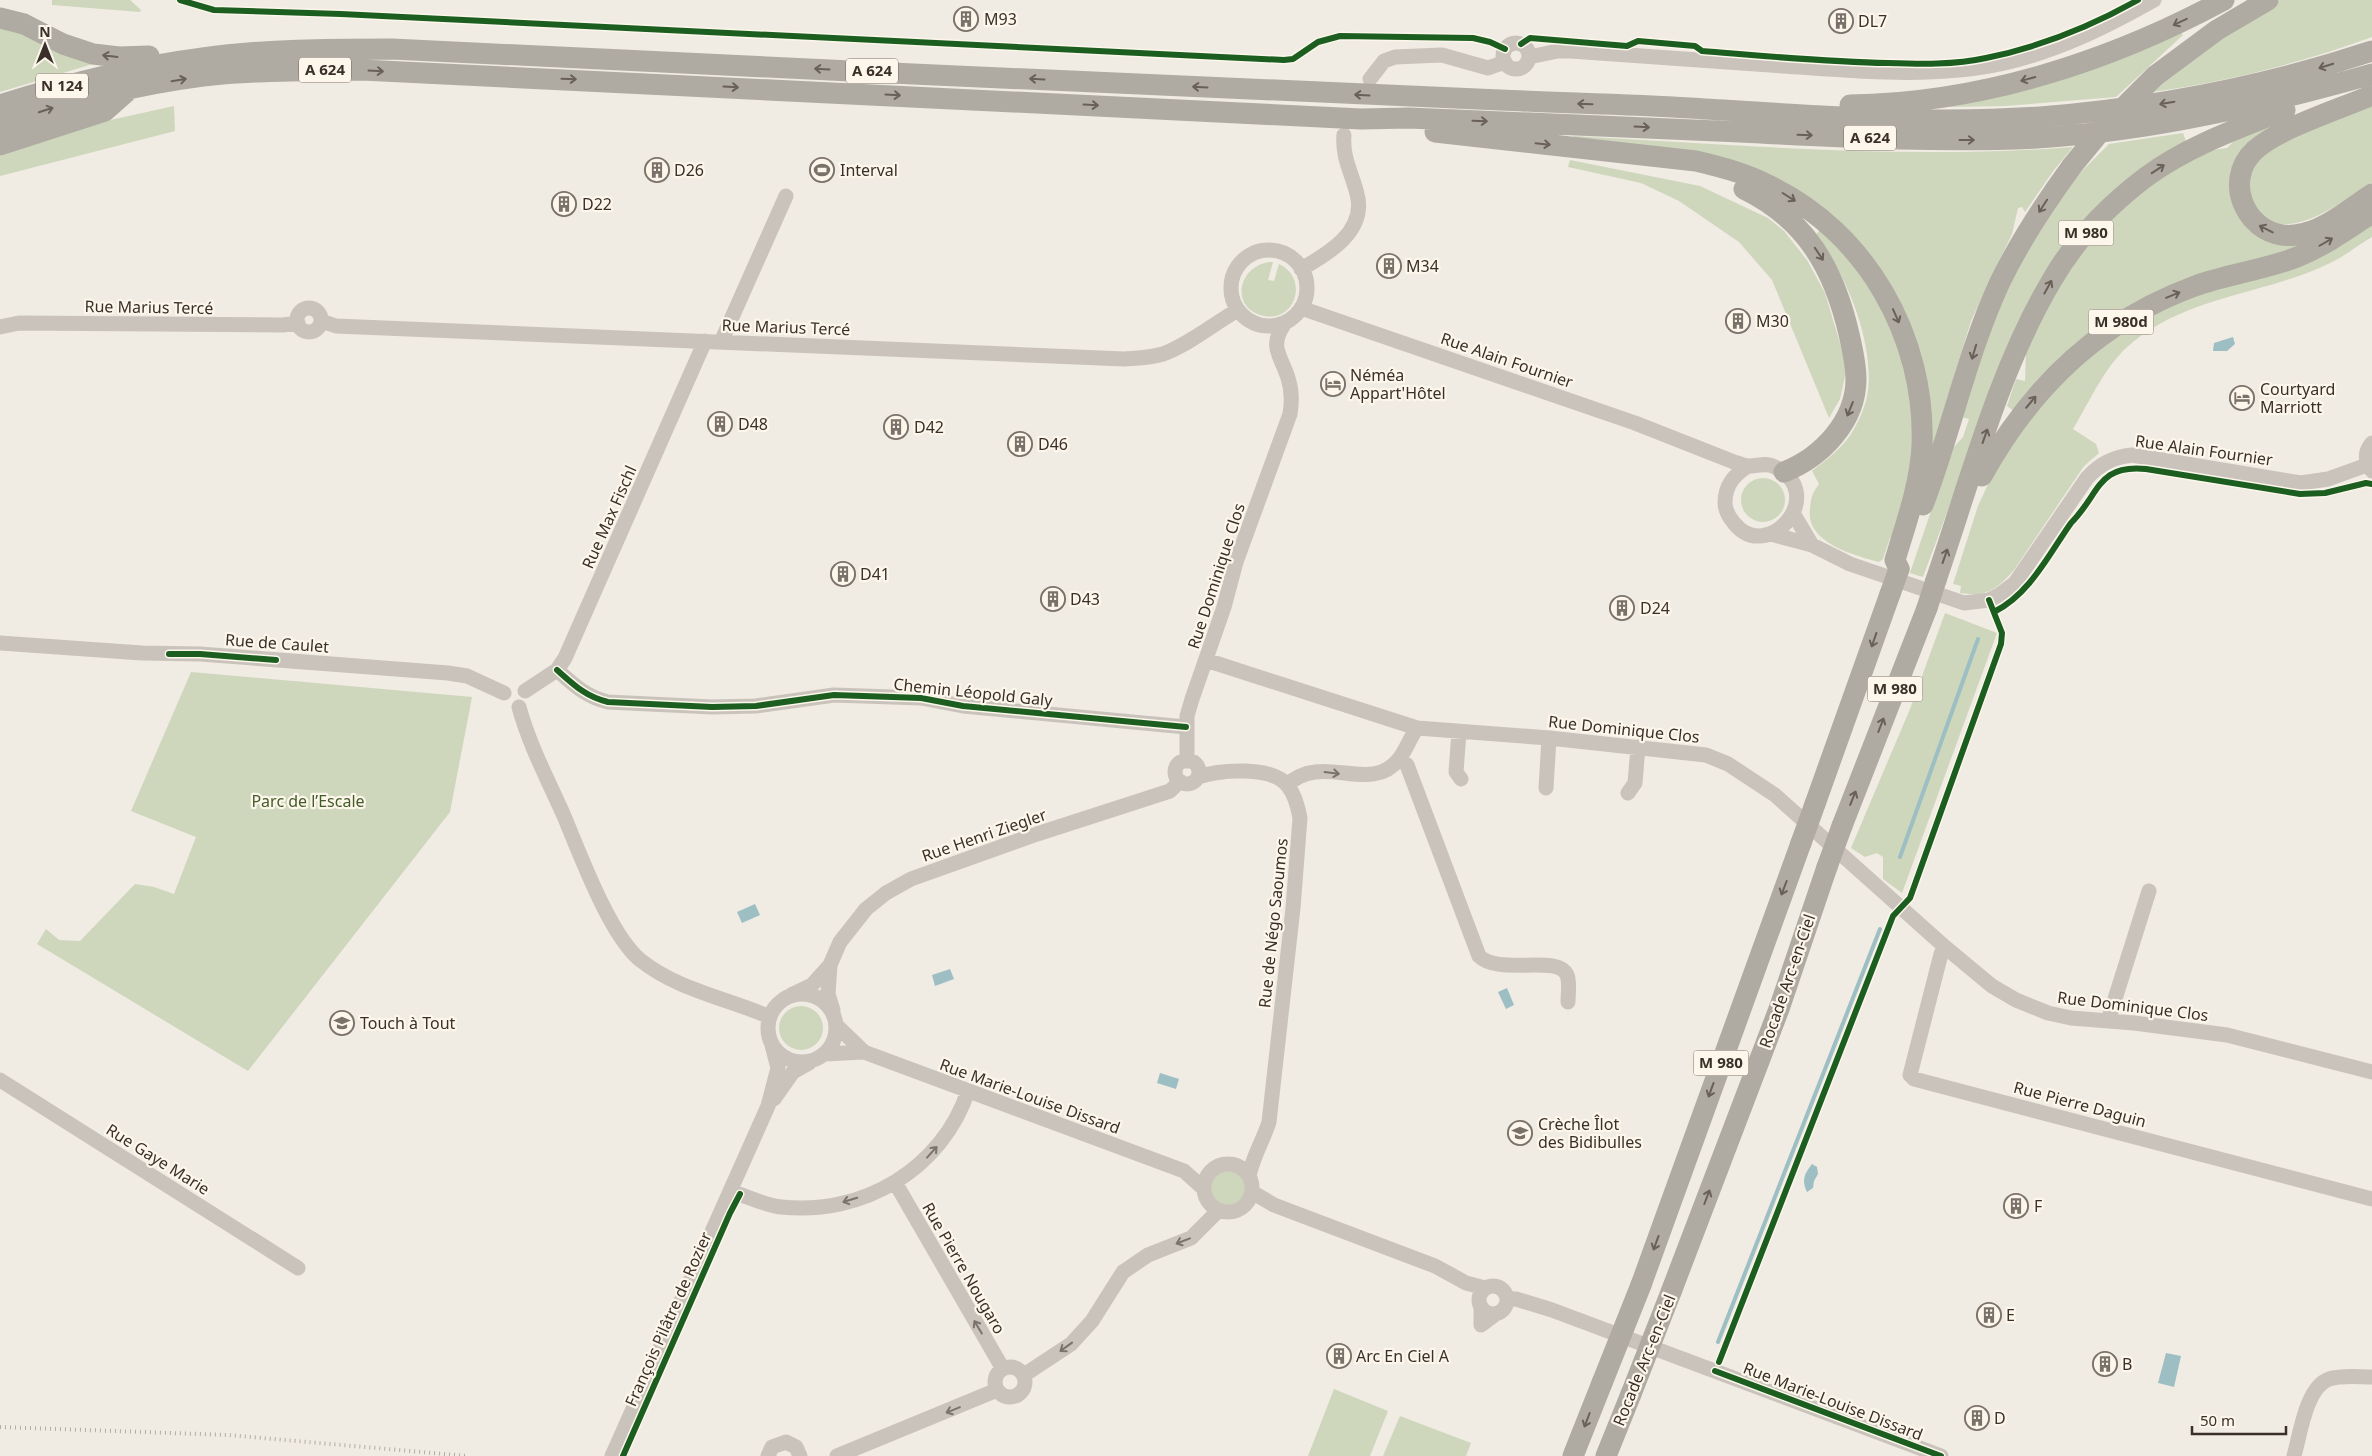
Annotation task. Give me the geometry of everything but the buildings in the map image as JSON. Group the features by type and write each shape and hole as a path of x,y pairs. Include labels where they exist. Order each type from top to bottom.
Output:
{"highway":[{"path":"1686,108 1868,105 1945,97 2001,87 2092,61 2129,46 2224,0"},
{"name":"M 980","path":"1899,569 1931,485 1980,333 2000,283 2025,235 2072,166 2105,126 2190,44 2247,0"},
{"name":"M 980","path":"2155,76 2217,30 2268,0"},
{"path":"0,18 24,24 74,48 93,54 152,56 273,43 333,49"},
{"name":"A 624","path":"0,126 88,97 128,80 204,57 333,49 392,50 1686,108 1876,119 2036,117 2127,109 2220,93 2289,77 2372,52"},
{"name":"A 624","path":"128,80 282,71 362,70 1361,119 1409,118 1915,139 2040,137 2127,129 2195,118 2279,100 2372,76"},
{"name":"M 980","path":"1953,532 1999,394 2026,329 2052,278 2094,224 2146,177 2193,149 2236,129 2372,76"},
{"path":"0,145 105,111 128,80"},
{"name":"N 124","path":"0,106 63,86 128,80"},
{"path":"2372,95 2282,134 2262,145 2246,161 2241,174 2239,189 2242,203 2253,221 2266,230 2287,236 2314,229 2372,194"},
{"path":"1361,119 1407,130 1591,149 1715,178 1761,197 1803,234 1827,267 1843,308 1853,353 1856,380 1854,398 1844,422 1832,438 1809,458 1784,472"},
{"name":"M 980","path":"1591,149 1696,162 1734,171 1768,185 1817,216 1835,231 1870,270 1885,293 1906,338 1913,360 1921,401 1922,447 1920,470 1915,494 1895,560 1899,569"},
{"name":"M 980d","path":"1953,532 1962,525 1982,476 2014,422 2047,383 2091,343 2128,318 2164,298 2203,284 2295,257 2329,241 2372,213"},
{"name":"Rocade Arc-en-Ciel","path":"1606,1456 1779,1009 1827,867 1927,608 1953,532"},
{"name":"Rocade Arc-en-Ciel","path":"1573,1456 1641,1284 1816,804 1899,569"}],"street":[{"path":"1529,57 1558,51 1571,51 1874,72 1944,72 1985,66 2038,54 2097,32 2154,0"},
{"path":"1512,43 1525,46 1529,57 1526,65 1519,69 1511,68 1504,62 1503,53 1512,43"},
{"path":"1370,79 1384,61 1395,57 1442,55 1488,68 1504,62"},
{"path":"1301,269 1338,245 1350,233 1356,220 1358,196 1344,156 1344,135"},
{"path":"721,342 786,196"},
{"path":"1261,251 1273,251 1284,254 1294,260 1301,269 1306,282 1306,296 1301,308 1285,323 1264,326 1254,323 1238,310 1233,302 1232,282 1241,262 1250,255 1261,251"},
{"name":"Rue Marius Tercé","path":"0,327 19,323 283,325 298,324 299,314 307,308 316,310 321,320 336,326 1131,359 1163,354 1202,333 1238,310"},
{"name":"Rue Alain Fournier","path":"1301,308 1635,423 1748,466 1767,465 1784,472"},
{"name":"Rue Dominique Clos","path":"1254,323 1263,333 1274,357 1288,376"},
{"name":"Rue Dominique Clos","path":"1285,323 1278,332 1276,346 1280,362 1288,376 1291,390 1290,414 1239,555 1206,660 1416,728 1549,738 1706,755 1728,764 1752,778 1775,795 1945,947 1992,986 2016,1000 2048,1013 2071,1018 2227,1035 2372,1072"},
{"name":"Rue Max Fischl","path":"525,691 557,670 565,658 705,341"},
{"name":"Rue Alain Fournier","path":"1700,448 1715,461 1726,478 1728,486 1725,506 1736,526 1747,533 1771,534 1812,545 1850,564 1950,600 1976,603 1999,595 2015,583 2087,478 2097,467 2109,460 2132,455 2300,482 2328,479 2370,468 2366,452 2372,443"},
{"path":"1728,486 1738,472 1748,466"},
{"path":"1771,534 1785,526 1793,513 1796,502 1794,487 1784,472"},
{"path":"1793,513 1812,545"},
{"name":"Rue de Caulet","path":"0,635 44,647"},
{"name":"Rue de Caulet","path":"0,643 169,654 200,654 448,673 466,676 504,693"},
{"path":"1206,660 1192,699 1186,727 1198,769 1256,771 1287,784 1298,777 1317,771 1358,776 1374,774 1384,771 1400,758 1416,728"},
{"name":"Chemin Léopold Galy","path":"557,670 580,691 594,699 608,702 712,707 756,706 834,695 911,697 931,698 963,706 1186,727"},
{"path":"514,685 525,691 526,699 518,707 508,706 504,700 506,689 514,685"},
{"path":"518,707 612,924 638,958 664,976 686,987 770,1017"},
{"path":"1459,732 1456,772 1461,779"},
{"path":"1546,788 1549,738"},
{"path":"1628,793 1635,784 1638,747"},
{"path":"1400,758 1407,765 1479,956 1491,964 1553,966 1564,970 1568,976 1568,1002"},
{"name":"Rue Henri Ziegler","path":"791,995 812,986 830,965 840,942 862,914 886,892 911,879 1037,834 1170,791 1180,781 1189,784 1198,769"},
{"name":"Rue de Négo Saoumos","path":"1253,1157 1264,1138 1269,1122 1293,908 1300,818 1298,808 1287,784"},
{"path":"2108,1021 2149,891"},
{"name":"Rue Pierre Daguin","path":"1945,947 1941,954 1910,1075 1914,1079 2372,1199"},
{"name":"Rue Henri Ziegler","path":"830,965 828,994 835,1019"},
{"path":"612,1456 768,1106 778,1068 768,1026 770,1017 780,1002 791,995 806,994 815,996 827,1004 835,1019 834,1043 819,1058 793,1072 768,1106"},
{"name":"Rue Marie-Louise Dissard","path":"835,1019 864,1052 1184,1171 1204,1189"},
{"path":"772,1045 786,1058 804,1062 819,1058"},
{"name":"Rue Marie-Louise Dissard","path":"819,1058 864,1052"},
{"name":"Rue Gaye Marie","path":"0,1080 298,1268"},
{"path":"730,1190 779,1207 813,1209 838,1204 877,1192 896,1184 924,1161 947,1136 968,1091"},
{"path":"1253,1157 1249,1176 1250,1196 1236,1211 1219,1210 1209,1202 1204,1189 1206,1180 1212,1170 1223,1164 1236,1165 1253,1157"},
{"path":"1236,1165 1249,1176"},
{"name":"Rue Marie-Louise Dissard","path":"1184,1171 1212,1170"},
{"name":"Rue Pierre Nougaro","path":"896,1184 1003,1369"},
{"name":"Rue Marie-Louise Dissard","path":"1250,1196 1262,1206 1274,1205 1435,1266 1466,1283 1482,1298 1488,1312 1503,1306 1529,1304 1552,1310 1941,1456"},
{"path":"1024,1375 1071,1344 1092,1321 1123,1272 1148,1255 1191,1238 1219,1210"},
{"name":"Rue Marie-Louise Dissard","path":"1482,1298 1498,1287 1504,1292 1503,1306"},
{"path":"1014,1368 1024,1375 1024,1387 1018,1396 1008,1397 997,1390 995,1379 1003,1369 1014,1368"},
{"path":"2294,1456 2311,1397 2318,1386 2328,1380 2342,1377 2372,1377"},
{"path":"837,1456 997,1390"},
{"path":"768,1456 772,1447 786,1442 796,1447 800,1456"}],"green space":[{"path":"52,0 130,0 141,10 140,12 52,5"},
{"path":"2280,0 2372,0 2372,37 2291,63 2236,77 2152,92 2180,67 2230,29"},
{"path":"0,26 16,30 96,63 0,92"},
{"path":"2179,30 2183,35 2116,97 2006,106 1945,107"},
{"path":"2372,103 2372,183 2326,212 2308,220 2291,224 2274,223 2261,214 2250,197 2248,188 2250,174 2257,162 2295,136"},
{"path":"174,106 175,131 0,176 0,156 106,121"},
{"path":"2294,116 2262,135 2238,216 2311,242 2177,285 2014,411 2007,406 2016,379 2025,381 2026,351 2064,276 2107,222 2147,187 2204,151 2227,148 2235,140"},
{"path":"2183,133 2187,144 2102,207 1968,456 1923,577 1910,573 1952,449 1963,437 1969,419 1962,417 1985,343 2011,278 2072,181 2109,144"},
{"path":"1574,136 1886,152 2011,151 2073,147 2054,170 2025,212 2022,207 2018,208 2012,234 1971,321 1933,444 1928,443 1904,318 1794,192 1571,141"},
{"path":"1570,160 1700,186 1768,218 1784,231 1807,260 1825,293 1847,367 1840,399 1829,418 1772,280 1739,242 1679,201 1641,183 1568,167"},
{"path":"2372,222 2372,237 2336,260 2281,282 2203,305 2179,315 2155,327 2123,351 2107,371 2073,429 2096,444 2099,453 2084,466 2008,577 1996,587 1984,593 1960,593 1961,586 1953,584 1978,506 1999,460 2023,423 2089,354 2166,306"},
{"path":"1822,228 1846,254 1889,318 1912,395 1913,462 1893,538 1890,538 1883,559 1879,562 1844,551 1833,545 1815,530 1810,520 1811,499 1819,484 1812,471 1838,449 1857,424 1866,402 1869,372 1867,351 1855,308 1837,268 1815,235"},
{"path":"1273,262 1268,280 1274,281 1279,264 1288,270 1294,279 1296,288 1295,298 1291,306 1275,316 1264,316 1253,312 1246,305 1242,297 1244,279 1258,265"},
{"path":"1763,478 1775,482 1781,488 1785,500 1781,512 1775,518 1763,522 1751,518 1745,512 1741,500 1745,488 1751,482"},
{"path":"1945,613 1997,633 1902,893 1883,879 1883,857 1877,853 1865,857 1851,848 1910,709"},
{"name":"Parc de l’Escale","path":"191,672 472,697 450,812 248,1071 37,944 46,929 59,940 80,941 135,884 154,887 174,894 196,837 131,811"},
{"path":"797,1006 805,1006 817,1012 823,1028 817,1044 805,1050 797,1050 785,1044 779,1032 779,1024 785,1012"},
{"path":"1228,1171 1240,1176 1245,1188 1240,1200 1228,1205 1216,1200 1211,1188 1216,1176"},
{"path":"1334,1389 1388,1411 1370,1456 1308,1456"},
{"path":"1400,1416 1471,1443 1466,1456 1383,1456"}],"water":[{"path":"2233,337 2235,344 2227,351 2213,351 2214,343"},
{"path":"755,904 760,915 742,923 737,912"},
{"path":"950,969 954,979 935,986 932,975"},
{"path":"1507,988 1514,1005 1506,1009 1498,992"},
{"path":"1160,1073 1179,1079 1176,1089 1157,1083"},
{"path":"1812,1164 1817,1167 1818,1174 1813,1188 1807,1192 1804,1184 1805,1177 1807,1170"},
{"path":"2166,1353 2181,1356 2174,1387 2158,1383"}],"waterway":[{"path":"1900,857 1978,639"},
{"path":"1718,1342 1880,929"}],"railway":[{"path":"0,1427 228,1435 467,1456"}],"cycle path":[{"path":"180,0 214,10 341,14 1284,60 1293,59 1318,42 1340,36 1473,38 1490,42 1505,49"},
{"path":"1521,44 1530,38 1627,46 1638,41 1695,46 1702,51 1795,58 1925,64 1949,63 1986,58 2045,42 2102,19 2138,0"},
{"path":"1994,612 2018,595 2028,584 2101,483 2108,476 2118,471 2146,469 2300,494 2325,493 2366,483 2372,484"},
{"path":"1719,1362 1893,916 1910,898 2001,644 2002,633 1989,600"},
{"path":"169,654 200,654 276,660"},
{"path":"557,670 587,694 608,702 712,707 756,706 834,695 921,698 963,706 1186,727"},
{"name":"François Pilâtre de Rozier","path":"623,1456 740,1194"},
{"path":"1715,1371 1941,1456"}],"place":[{"name":"M93","path":"966,19"},
{"name":"DL7","path":"1841,21"},
{"name":"D26","path":"657,170"},
{"name":"Interval","path":"822,170"},
{"name":"D22","path":"564,204"},
{"name":"M34","path":"1389,266"},
{"name":"M30","path":"1738,321"},
{"name":"Néméa Appart'Hôtel","path":"1333,384"},
{"name":"Courtyard Marriott","path":"2242,398"},
{"name":"D48","path":"720,424"},
{"name":"D42","path":"896,427"},
{"name":"D46","path":"1020,444"},
{"name":"D41","path":"843,574"},
{"name":"D43","path":"1053,599"},
{"name":"D24","path":"1622,608"},
{"name":"Touch à Tout","path":"342,1023"},
{"name":"Crèche Îlot des Bidibulles","path":"1520,1133"},
{"name":"F","path":"2016,1206"},
{"name":"E","path":"1989,1315"},
{"name":"Arc En Ciel A","path":"1339,1356"},
{"name":"B","path":"2105,1364"},
{"name":"D","path":"1977,1418"}]}
